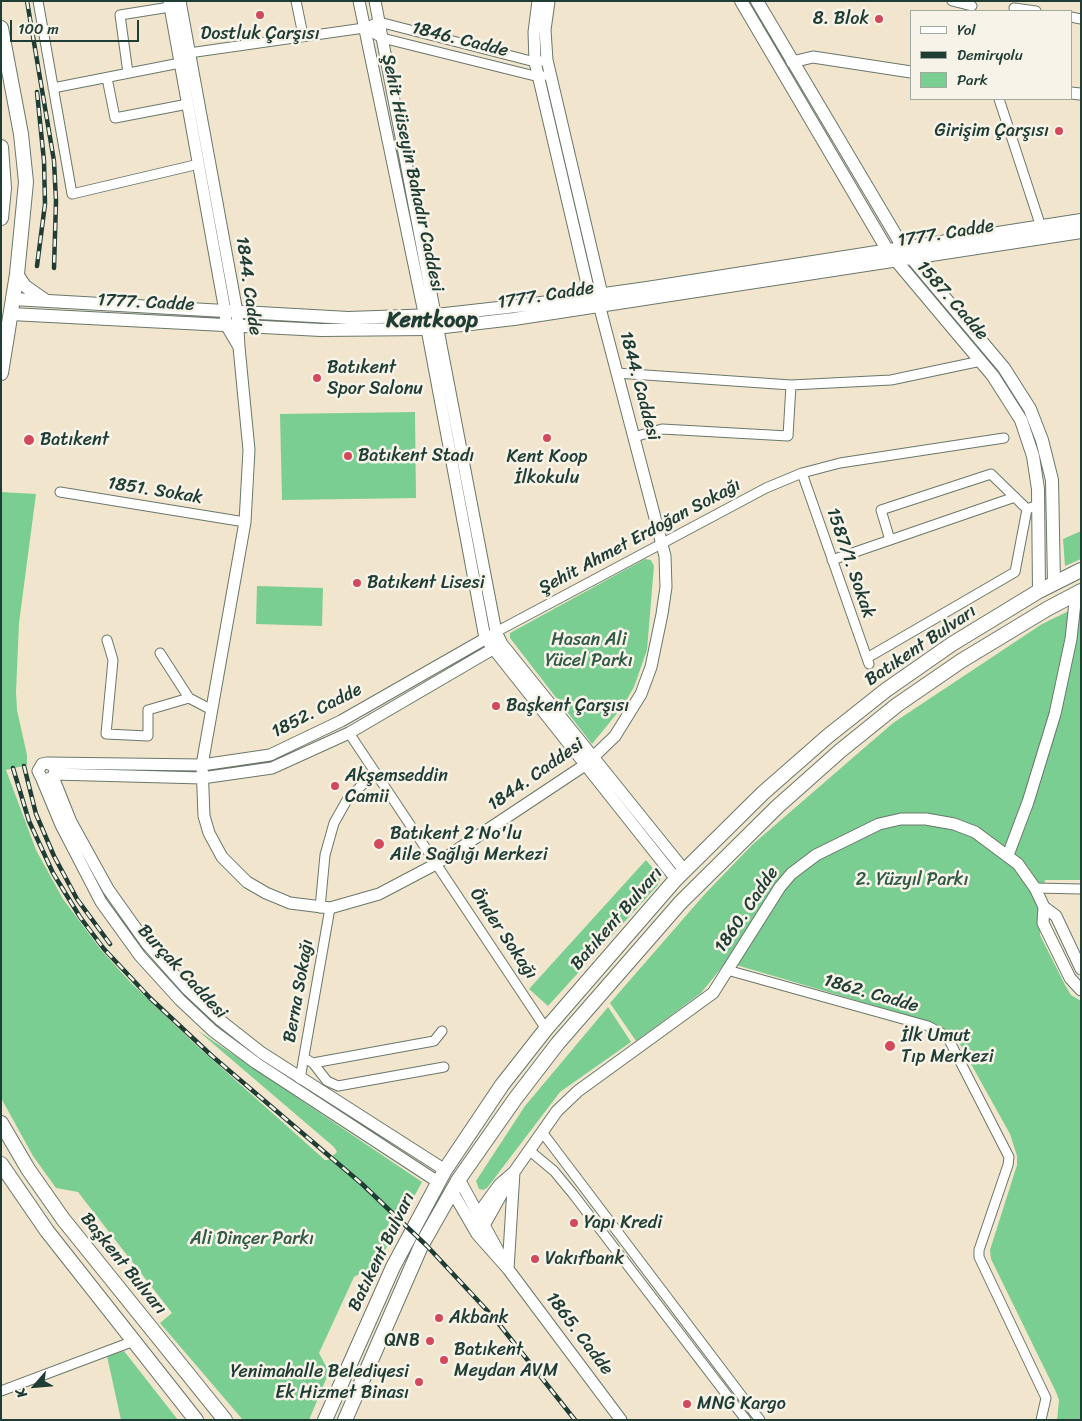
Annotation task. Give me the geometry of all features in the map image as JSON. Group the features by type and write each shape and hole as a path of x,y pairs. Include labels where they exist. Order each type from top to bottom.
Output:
{"main road":[{"name":"1587. Cadde","path":"741,1 891,256 981,361 1008,398 1027,435 1037,474 1032,507 1039,567 1039,591"},
{"name":"1587. Cadde","path":"757,1 907,253 1004,368 1024,398 1035,420 1048,459 1054,490 1054,583"},
{"path":"1,28 26,168 25,206 17,274 7,299 1,373"},
{"path":"781,69 792,62"},
{"path":"1,147 4,177 1,218"},
{"name":"1777. Cadde","path":"6,314 335,331 433,328 891,256 1081,220"},
{"name":"1777. Cadde","path":"907,253 1081,232"},
{"path":"17,274 25,286 48,301"},
{"name":"1777. Cadde","path":"7,299 348,318 430,315 598,302"},
{"name":"Batıkent Bulvarı","path":"325,1420 393,1267 442,1176 502,1085 546,1029 681,875 763,794 828,736 886,690 952,644 1039,591 1081,570"},
{"name":"Batıkent Bulvarı","path":"345,1420 422,1246 456,1185 515,1099 558,1043 680,903 777,807 840,751 898,705 961,661 1047,608 1079,592"},
{"name":"Başkent Bulvarı","path":"1,1124 28,1169 63,1219 225,1420"},
{"path":"4,1173 47,1231 196,1420"},
{"path":"442,1176 456,1185"}],"street":[{"path":"38,1 72,194 199,164"},
{"path":"296,1 303,35"},
{"name":"Şehit Hüseyin Bahadır Caddesi","path":"359,1 433,328 496,632 497,647"},
{"name":"Şehit Hüseyin Bahadır Caddesi","path":"374,1 430,315"},
{"path":"538,1 534,26 544,76 598,302"},
{"path":"541,61 549,1"},
{"path":"952,1 972,6"},
{"path":"128,73 120,15 173,3"},
{"name":"1844. Cadde","path":"173,3 231,311 232,325 239,346"},
{"path":"1014,7 1030,10"},
{"path":"53,88 128,73 183,57 303,35 364,28 379,22"},
{"name":"1846. Cadde","path":"379,22 541,61"},
{"name":"1846. Cadde","path":"364,28 382,38 544,76"},
{"path":"792,62 813,56 910,72"},
{"name":"1844. Cadde","path":"183,57 188,104 199,164 231,311"},
{"path":"107,78 114,118 188,104"},
{"path":"999,100 1041,227"},
{"name":"1844. Caddesi","path":"239,346 249,450 245,522 202,765 203,810 207,828 215,845 232,868 247,882 274,897 325,908 379,894 436,864 589,761 624,724 641,694 652,667 665,597 666,569 663,543 598,302"},
{"name":"Şehit Hüseyin Bahadır Caddesi","path":"433,328 485,638 497,647 681,875"},
{"path":"617,373 791,385 892,380 981,361"},
{"path":"634,437 662,429 788,436 791,385"},
{"name":"Şehit Ahmet Erdoğan Sokağı","path":"496,632 766,488 802,473 840,462 1004,438"},
{"name":"1587/1. Sokak","path":"802,473 868,661 1015,572 1032,507"},
{"path":"890,540 881,510 991,474 1015,497 1032,507"},
{"name":"1851. Sokak","path":"60,492 245,522"},
{"path":"832,560 1015,497"},
{"path":"1039,567 1041,573 1046,575 1051,574 1054,567"},
{"path":"1008,855 1028,802 1055,714 1079,592"},
{"name":"1852. Cadde","path":"46,763 202,765 266,756 290,747 341,720 496,632"},
{"path":"107,640 113,660 106,734 148,736 148,710 189,698"},
{"name":"1852. Cadde","path":"54,775 202,778 272,768 348,733 497,647"},
{"path":"160,653 189,698 212,710"},
{"name":"Önder Sokağı","path":"348,733 546,1029"},
{"path":"46,763 53,766 54,775 45,780 41,777 39,768 46,763"},
{"name":"Berna Sokağı","path":"300,1078 325,908 325,855 334,823 342,806 374,772"},
{"name":"Burçak Caddesi","path":"54,775 71,822 120,909 146,944 186,989 248,1043 442,1176"},
{"name":"Burçak Caddesi","path":"41,777 79,863 109,914 140,956 180,1000 213,1031 242,1053 442,1176"},
{"name":"1860. Cadde","path":"477,1234 485,1225 514,1172 565,1102 705,1000 720,983 791,874 816,855 879,824 901,819 940,820 975,832 1008,855 1028,875 1036,888 1044,907 1043,923 1070,978 1081,990"},
{"path":"1036,888 1081,888"},
{"name":"1860. Cadde","path":"1044,907 1056,916 1081,969"},
{"name":"1862. Cadde","path":"727,970 928,1026 947,1036 1009,1157 1008,1165 979,1250 979,1257 1046,1398 1041,1420"},
{"path":"313,1063 434,1041 442,1031"},
{"path":"304,1058 313,1063 327,1081 338,1086 444,1067"},
{"path":"542,1132 760,1420"},
{"path":"530,1151 554,1171 573,1194 746,1420"},
{"path":"508,1269 514,1172"},
{"name":"1860. Cadde","path":"471,1223 499,1185 514,1172"},
{"name":"1865. Cadde","path":"456,1185 478,1213 508,1269"},
{"name":"1865. Cadde","path":"456,1185 477,1234 508,1269 621,1420"},
{"path":"1,1391 134,1341"}],"green space":[{"name":"Batıkent Stadı","path":"415,412 416,498 282,500 280,414"},
{"name":"Ali Dinçer Parkı","path":"1,492 36,494 19,623 16,692 17,710 27,755 27,765 6,770 36,850 63,899 101,950 132,984 197,1046 325,1160 328,1160 337,1152 334,1147 197,1030 422,1182 378,1263 354,1277 319,1353 329,1372 309,1420 243,1420 160,1323 172,1313 78,1192 56,1188 33,1156 1,1098"},
{"path":"1081,531 1081,559 1065,566 1063,539"},
{"name":"Hasan Ali Yücel Parkı","path":"645,559 651,560 654,566 647,650 634,687 623,706 592,744 510,638 510,633"},
{"path":"257,586 323,588 322,626 256,624"},
{"name":"2. Yüzyıl Parkı","path":"1081,605 1081,880 1045,880 1040,935 1071,995 1081,1001 1081,1420 1057,1420 1059,1400 1056,1392 991,1259 990,1250 1017,1165 1017,1156 1010,1134 956,1037 930,1022 726,962 701,993 636,1041 610,1003 704,895 752,845 893,723 1042,624"},
{"path":"646,860 661,878 657,886 548,1006 529,989"},
{"path":"608,1007 631,1042 560,1092 487,1188 479,1189 476,1181 525,1106"},
{"path":"124,1351 178,1420 121,1420 107,1356"}],"railway":[{"path":"27,1 54,161 56,201 54,268"},
{"path":"37,92 44,161 45,204 37,266"},
{"path":"24,766 36,814 54,856 77,899 110,944"},
{"path":"13,768 29,821 53,873 80,917 104,949 150,998 212,1056 362,1184 427,1246 495,1319 575,1420"}],"place":[{"name":"Dostluk Çarşısı","path":"260,15"},
{"name":"8. Blok","path":"879,19"},
{"name":"Girişim Çarşısı","path":"1059,131"},
{"name":"Batıkent Spor Salonu","path":"317,378"},
{"name":"Kent Koop İlkokulu","path":"547,438"},
{"name":"Batıkent","path":"29,440"},
{"name":"Batıkent Stadı","path":"348,456"},
{"name":"Batıkent Lisesi","path":"357,583"},
{"name":"Başkent Çarşısı","path":"496,706"},
{"name":"Akşemseddin Camii","path":"335,786"},
{"name":"Batıkent 2 No'lu Aile Sağlığı Merkezi","path":"379,844"},
{"name":"İlk Umut Tıp Merkezi","path":"890,1046"},
{"name":"Yapı Kredi","path":"574,1223"},
{"name":"Vakıfbank","path":"535,1259"},
{"name":"Akbank","path":"439,1318"},
{"name":"QNB","path":"430,1341"},
{"name":"Batıkent Meydan AVM","path":"444,1360"},
{"name":"Yenimahalle Belediyesi Ek Hizmet Binası","path":"419,1382"},
{"name":"MNG Kargo","path":"687,1404"}],"district":[{"name":"Kentkoop","path":"432,321"}]}
